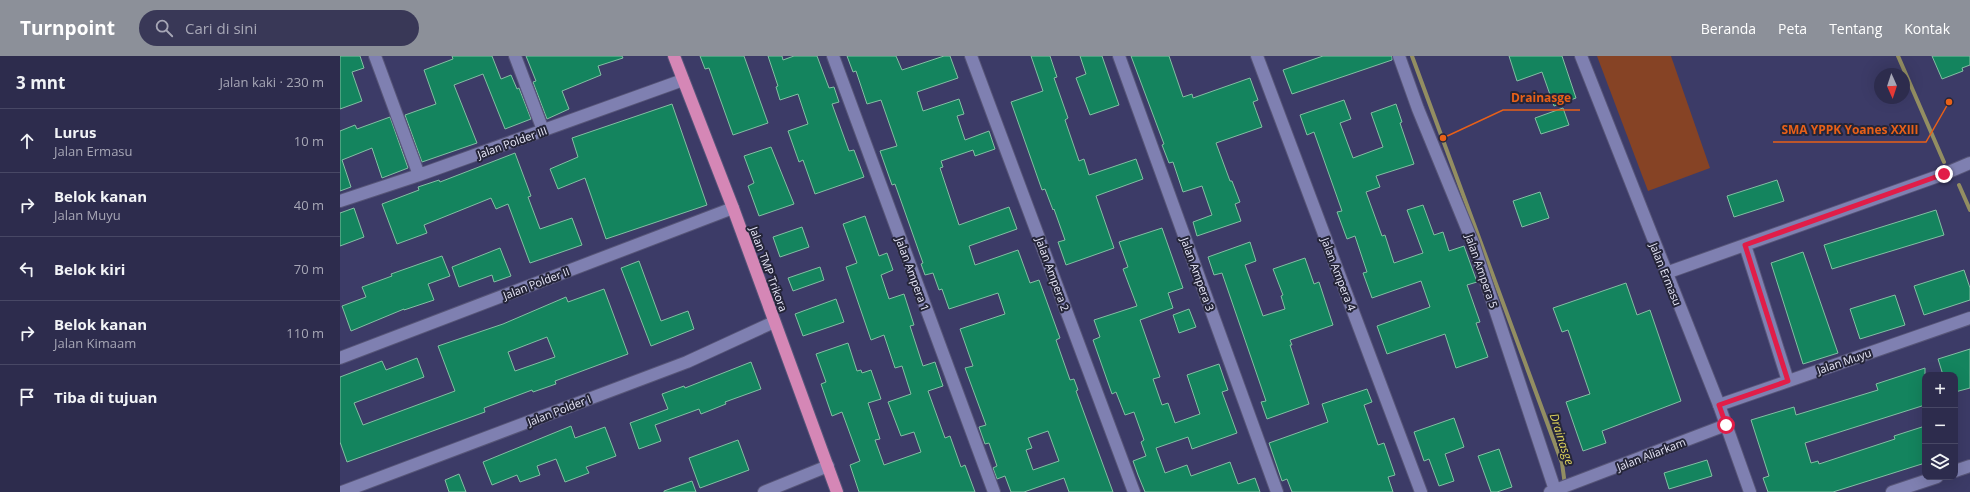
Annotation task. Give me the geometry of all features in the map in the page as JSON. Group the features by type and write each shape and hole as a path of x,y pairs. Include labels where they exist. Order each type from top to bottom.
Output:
{"highway":[{"name":"Jalan TMP Trikora","path":"674,56 733,208 837,492"}],"street":[{"path":"375,56 420,175"},
{"path":"515,56 543,130"},
{"name":"Jalan Ampera 1","path":"833,56 994,492"},
{"name":"Jalan Ampera 2","path":"971,56 1134,492"},
{"name":"Jalan Ampera 3","path":"1119,56 1277,492"},
{"name":"Jalan Ampera 4","path":"1257,56 1421,492"},
{"name":"Jalan Ampera 5","path":"1399,56 1418,109 1473,243 1556,490"},
{"name":"Jalan Ermasu","path":"1581,56 1719,405 1750,492"},
{"name":"Jalan Polder III","path":"340,201 420,175 683,80"},
{"path":"1666,273 1970,163"},
{"name":"Jalan Polder II","path":"340,358 733,208"},
{"path":"1745,245 1788,381"},
{"name":"Jalan Muyu","path":"1719,405 1970,318"},
{"name":"Jalan Polder I","path":"342,492 687,362 774,322"},
{"name":"Jalan Aliarkam","path":"1556,490 1726,425"},
{"path":"764,492 828,466"},
{"path":"1958,470 1970,466"},
{"path":"1892,492 1928,480"}],"shaded area":[{"path":"1597,56 1671,56 1710,168 1648,191"}],"building":[{"path":"340,56 360,56 364,68 352,72 362,101 340,109"},
{"path":"452,56 492,56 501,79 511,75 517,89 519,88 531,119 505,129 483,74 454,85 477,143 422,162 405,115 436,104 424,70 453,59"},
{"path":"526,56 622,56 623,58 598,66 601,75 562,91 569,109 547,119 533,82 536,81"},
{"path":"700,56 744,56 768,123 733,135 709,68 705,69"},
{"path":"768,56 782,56 783,60 794,56 817,56 829,88 834,87 839,102 832,104 849,151 854,150 864,177 815,194 803,160 799,162 788,131 808,124 798,94 780,100 776,87 778,86"},
{"path":"847,56 896,56 902,70 944,56 950,56 958,78 917,92 923,111 959,99 964,114 957,116 965,140 989,131 995,149 975,156 973,150 941,161 943,167 940,168 959,225 1009,207 1017,229 969,246 975,265 1018,250 1030,283 1039,280 1060,338 1056,340 1070,380 1074,379 1078,390 1076,391 1113,492 1069,492 1064,478 1024,492 1011,492 1005,476 997,479 993,468 997,466 989,443 985,444 979,427 986,425 965,368 973,366 960,329 1005,314 998,293 949,309 942,289 939,290 933,273 925,275 921,264 923,263 895,184 892,185 880,151 897,146 881,100 867,104 856,71 853,72","holes":["1048,431 1059,461 1033,470 1026,450 1032,448 1028,438"]},
{"path":"1031,56 1050,56 1057,77 1054,78 1068,118 1065,120 1079,161 1084,159 1089,175 1136,159 1143,179 1096,196 1114,248 1066,265 1058,242 1065,240 1045,189 1042,190 1011,102 1043,91"},
{"path":"1080,56 1102,56 1119,105 1090,115 1076,78 1086,74"},
{"path":"1131,56 1169,56 1183,97 1192,94 1193,98 1250,78 1258,100 1253,102 1262,127 1216,143 1230,181 1232,181 1240,202 1235,204 1241,221 1197,236 1193,222 1212,215 1202,186 1183,192 1173,162 1169,163 1162,145 1164,144"},
{"path":"1323,56 1392,56 1392,60 1292,94 1283,70"},
{"path":"1509,56 1562,56 1576,98 1554,106 1542,72 1517,81"},
{"path":"1932,56 1970,56 1970,65 1962,68 1963,71 1942,79"},
{"path":"1344,100 1351,119 1340,123 1353,158 1383,147 1371,113 1396,104 1402,122 1400,123 1414,164 1376,176 1380,187 1366,192 1382,236 1385,235 1394,263 1423,253 1407,210 1423,205 1434,235 1443,232 1449,251 1464,246 1477,282 1467,285 1480,322 1476,323 1488,357 1456,368 1445,334 1387,354 1377,326 1430,307 1421,281 1372,298 1363,273 1367,272 1355,236 1347,239 1337,212 1342,211 1314,132 1307,135 1300,115"},
{"path":"672,104 707,205 606,239 585,178 558,189 550,169 578,157 572,138"},
{"path":"1563,108 1569,125 1541,134 1535,118"},
{"path":"390,117 408,168 382,178 372,148 342,160 351,187 340,191 340,131 355,125 357,129"},
{"path":"771,147 794,204 759,216 748,186 754,183 744,156"},
{"path":"515,153 531,196 528,197 540,229 572,218 582,245 530,263 508,204 496,209 491,198 424,225 427,233 397,244 382,204 419,190 418,187 439,180 440,182"},
{"path":"1777,180 1784,201 1734,217 1727,196"},
{"path":"1540,192 1549,218 1522,227 1513,201"},
{"path":"354,208 364,237 340,246 340,213"},
{"path":"1936,210 1944,235 1832,269 1824,245"},
{"path":"865,216 879,256 887,253 893,270 881,275 889,299 904,294 914,325 910,326 923,366 935,362 943,386 928,391 945,438 950,436 961,467 965,465 975,492 859,492 850,465 860,461 842,412 832,416 821,384 826,382 816,354 848,343 857,371 861,370 862,373 871,370 881,399 868,403 880,439 875,440 884,465 921,452 914,432 901,436 888,402 911,394 902,366 895,368 884,335 871,340 846,267 857,263 843,224"},
{"path":"802,227 809,247 780,257 773,237"},
{"path":"1162,228 1183,288 1168,293 1173,308 1140,320 1160,377 1153,379 1162,405 1168,403 1175,423 1200,414 1187,375 1219,364 1228,390 1222,392 1237,433 1192,449 1188,437 1156,448 1165,473 1187,465 1191,476 1230,462 1238,484 1255,478 1260,492 1145,492 1138,475 1133,461 1146,456 1141,442 1144,440 1134,412 1125,415 1116,392 1112,394 1093,340 1100,337 1094,320 1137,306 1123,269 1128,267 1119,242"},
{"path":"1250,242 1256,261 1245,265 1263,316 1285,309 1281,296 1283,295 1273,269 1305,258 1314,284 1319,282 1333,325 1290,340 1292,345 1290,345 1309,404 1267,419 1261,402 1266,401 1222,273 1214,275 1208,257"},
{"path":"500,248 511,276 494,282 492,275 459,287 452,267"},
{"path":"1803,252 1838,353 1803,364 1771,263"},
{"path":"442,256 450,276 428,284 434,300 404,309 351,331 342,306 366,297 362,287 392,276 391,274"},
{"path":"639,261 661,321 688,311 694,329 651,346 621,268"},
{"path":"820,267 824,280 793,291 788,278"},
{"path":"1964,270 1970,288 1970,300 1924,315 1914,286"},
{"path":"1626,283 1637,315 1650,310 1681,401 1602,431 1606,443 1583,451 1566,402 1590,394 1568,330 1562,332 1553,308"},
{"path":"604,289 628,354 555,381 556,384 533,392 532,390 484,408 485,412 347,462 340,442 340,377 382,361 386,370 417,358 424,377 354,403 363,425 455,391 438,346 503,324 566,297 568,302","holes":["547,337 555,357 515,371 508,352"]},
{"path":"1895,295 1905,325 1860,339 1850,309"},
{"path":"836,299 844,322 803,336 795,314"},
{"path":"1189,309 1196,327 1179,333 1173,315"},
{"path":"1970,349 1970,388 1958,391 1958,372 1942,372 1938,359"},
{"path":"751,362 761,389 725,402 726,404 701,414 699,409 655,425 661,441 639,449 630,423 668,409 662,394 684,386 685,388"},
{"path":"1925,368 1925,372 1922,372 1922,406 1805,443 1811,463 1818,461 1819,464 1895,439 1894,436 1922,427 1922,464 1833,492 1768,492 1763,478 1769,476 1751,420 1794,407 1796,415 1878,390 1876,384"},
{"path":"1367,389 1372,402 1364,405 1378,445 1384,443 1395,475 1388,477 1393,492 1292,492 1287,479 1282,481 1269,443 1328,422 1322,404"},
{"path":"1454,418 1464,447 1445,454 1454,481 1439,486 1429,459 1424,461 1414,432"},
{"path":"571,426 575,438 605,427 616,456 586,467 589,473 565,482 556,459 537,466 540,475 520,482 517,475 492,485 483,462"},
{"path":"738,440 749,470 700,488 689,458"},
{"path":"1499,449 1512,487 1497,492 1491,492 1478,456"},
{"path":"1707,460 1712,476 1669,489 1664,473"},
{"path":"459,474 466,492 449,492 445,480"},
{"path":"692,481 696,492 664,492 664,491"}],"waterway":[{"name":"Drainasge","path":"1412,56 1562,463 1565,485"},
{"path":"1898,56 1944,162"},
{"path":"1959,185 1970,210"}],"place":[{"name":"SMA YPPK Yoanes XXIII","path":"1949,102"},
{"name":"Drainasge","path":"1443,138"}],"route":[{"path":"1726,425 1719,405 1788,381 1745,245 1944,174"}]}
